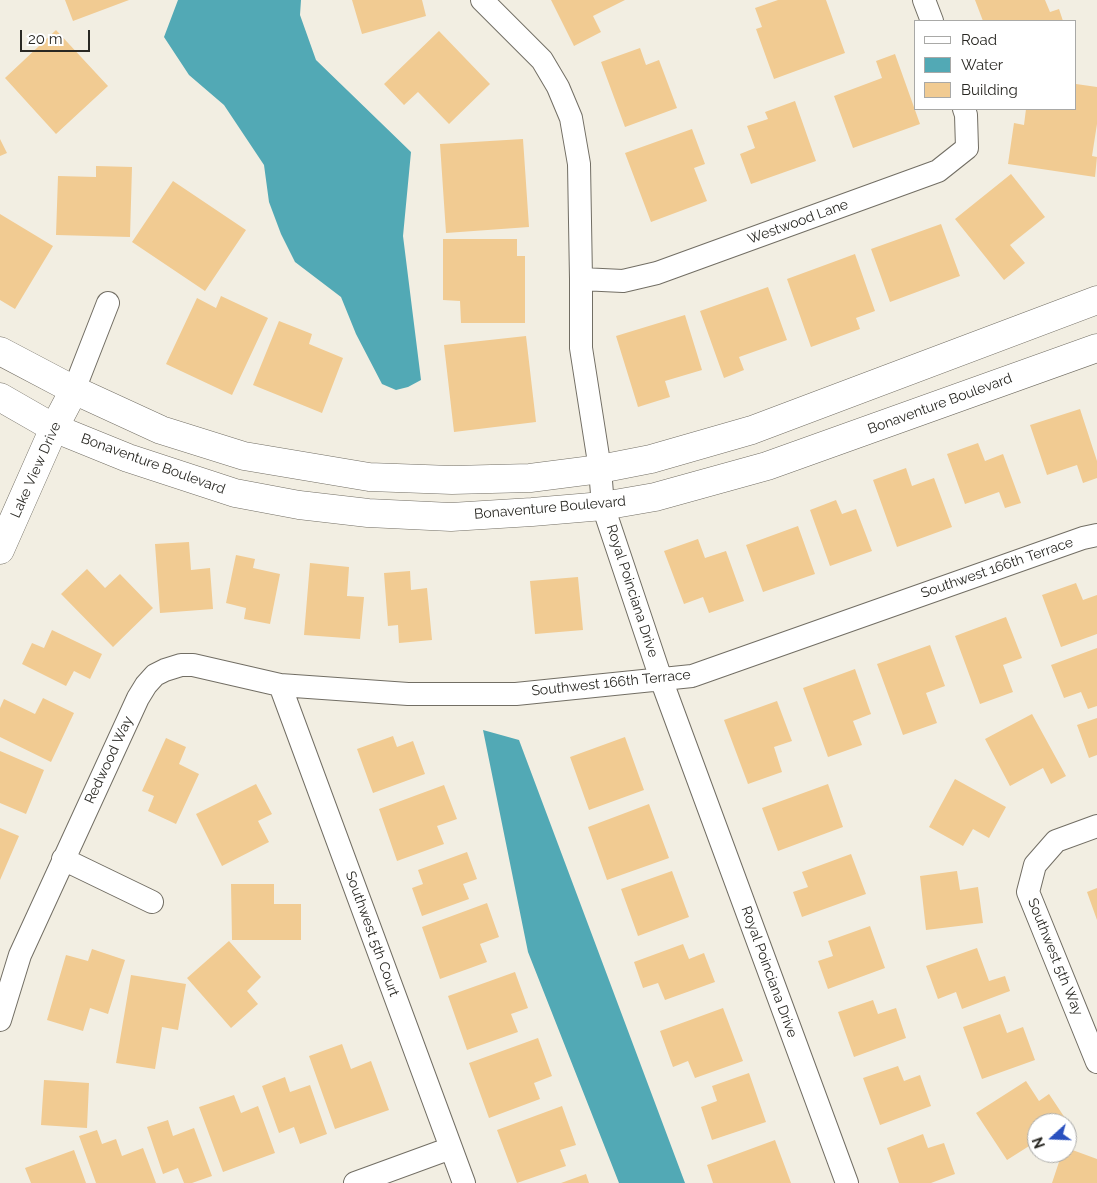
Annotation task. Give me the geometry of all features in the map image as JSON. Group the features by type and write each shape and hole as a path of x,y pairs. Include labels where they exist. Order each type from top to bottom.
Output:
{"main road":[{"path":"0,352 74,390 161,430 244,456 368,477 452,480 530,478 600,469 651,459 752,430 1097,300"},
{"name":"Bonaventure Boulevard","path":"0,398 54,428 128,458 234,493 299,506 368,513 451,517 603,506 656,497 767,466 1097,348"},
{"name":"Lake View Drive","path":"0,550 54,428 74,390"}],"street":[{"name":"Royal Poinciana Drive","path":"482,0 542,60 558,87 571,118 579,164 581,348 600,469 603,506 661,679 847,1183"},
{"path":"924,0 932,20"},
{"name":"Westwood Lane","path":"581,279 623,281 658,273 938,171 967,148 964,110"},
{"path":"74,390 108,303"},
{"name":"Southwest 166th Terrace","path":"165,670 181,665 194,664 280,685 408,694 516,694 692,676 1073,541 1097,535"},
{"name":"Redwood Way","path":"0,1020 20,955 138,698 146,685 156,675 165,670"},
{"name":"Southwest 5th Court","path":"280,685 464,1183"},
{"name":"Southwest 5th Way","path":"1097,826 1056,841 1035,865 1028,892 1097,1062"},
{"path":"63,859 152,902"},
{"path":"355,1183 451,1148"}],"water":[{"path":"178,0 301,0 300,15 316,60 411,152 403,236 421,380 408,387 396,390 382,384 356,334 341,297 295,262 281,234 269,202 264,165 224,105 189,75 164,37"},
{"path":"483,730 519,740 685,1183 619,1183 528,952"}],"building":[{"path":"65,0 129,0 73,21"},
{"path":"352,0 422,0 426,16 362,34"},
{"path":"551,0 625,0 593,16 601,32 574,46"},
{"path":"778,0 826,0 845,53 774,79 756,29 762,27 755,8"},
{"path":"975,0 1045,0 1050,12 1059,9 1063,20 983,20"},
{"path":"56,30 108,86 56,134 5,78"},
{"path":"439,31 490,84 449,124 418,92 404,105 384,84"},
{"path":"640,48 646,65 659,60 677,108 625,127 601,62"},
{"path":"895,54 920,124 853,148 834,96 882,78 876,61"},
{"path":"1077,84 1097,87 1097,124 1092,156 1097,157 1095,177 1008,164 1014,123 1024,125 1026,110 1077,110"},
{"path":"795,101 816,161 751,184 740,154 755,148 747,126 768,119 765,112"},
{"path":"692,129 705,164 694,168 707,201 651,222 625,153"},
{"path":"0,139 7,153 0,156"},
{"path":"523,139 529,227 446,233 440,144"},
{"path":"96,166 132,167 130,237 56,235 58,176 96,177"},
{"path":"1011,174 1045,217 1010,245 1025,263 1004,280 955,219"},
{"path":"173,181 246,230 205,291 132,242"},
{"path":"0,214 53,246 15,309 0,300"},
{"path":"941,224 960,276 890,302 871,249"},
{"path":"443,239 517,239 517,256 525,256 525,323 461,323 460,301 443,300"},
{"path":"855,254 875,311 856,318 860,329 811,347 787,279"},
{"path":"768,287 787,340 739,357 744,370 724,378 700,311"},
{"path":"221,296 268,318 232,395 166,364 197,298 216,308"},
{"path":"685,315 702,370 665,381 670,397 638,407 616,336"},
{"path":"279,321 312,334 309,344 343,358 322,413 253,385"},
{"path":"526,336 536,422 454,432 444,345"},
{"path":"1080,409 1097,461 1097,478 1083,483 1077,465 1047,475 1030,425"},
{"path":"978,443 985,461 1003,454 1021,503 1005,508 999,492 965,504 947,454"},
{"path":"906,468 912,486 934,478 952,527 897,547 873,480"},
{"path":"836,500 842,514 856,509 872,551 830,566 810,510"},
{"path":"798,526 815,574 763,592 746,545"},
{"path":"698,539 705,558 726,551 744,601 709,613 703,597 684,604 664,551"},
{"path":"189,542 191,570 210,568 213,609 160,613 155,544"},
{"path":"236,555 255,559 253,568 280,574 270,624 244,619 246,608 226,603"},
{"path":"310,563 349,567 347,596 364,597 360,639 304,635"},
{"path":"87,569 105,588 120,574 153,608 113,647 61,594"},
{"path":"410,571 411,590 427,588 432,640 399,643 398,625 388,626 384,573"},
{"path":"578,577 583,630 535,634 530,581"},
{"path":"1076,583 1083,600 1097,595 1097,634 1061,647 1042,595"},
{"path":"1006,617 1022,658 1003,665 1013,692 980,704 955,636"},
{"path":"52,630 102,654 90,679 74,671 66,686 22,664 32,643 44,648"},
{"path":"930,645 945,686 926,693 937,723 903,735 877,664"},
{"path":"1097,648 1097,706 1088,709 1081,692 1064,698 1051,665"},
{"path":"855,669 871,714 853,721 862,745 828,757 803,688"},
{"path":"43,698 74,713 51,762 0,737 0,708 4,699 35,714"},
{"path":"777,701 792,741 774,747 782,772 748,784 724,720"},
{"path":"1032,714 1066,776 1051,784 1043,768 1010,786 985,739"},
{"path":"1097,718 1097,755 1089,758 1077,725"},
{"path":"393,736 397,747 413,741 425,774 373,793 357,749"},
{"path":"625,737 644,790 589,810 570,757"},
{"path":"166,738 186,747 179,764 199,774 176,824 148,811 154,796 142,791"},
{"path":"0,751 44,770 26,814 0,803"},
{"path":"955,779 1006,807 989,838 973,829 963,846 929,827"},
{"path":"256,784 272,814 258,821 269,842 222,866 196,814"},
{"path":"828,784 843,827 778,851 762,808"},
{"path":"444,785 457,819 437,826 444,844 397,861 379,809"},
{"path":"649,804 669,858 607,880 588,827"},
{"path":"0,828 19,836 0,880"},
{"path":"467,852 477,879 463,884 469,899 422,916 412,888 423,884 418,870"},
{"path":"851,854 866,894 802,917 793,892 808,887 802,872"},
{"path":"672,871 689,917 638,936 621,889"},
{"path":"957,871 960,890 978,887 983,923 926,930 920,876"},
{"path":"231,884 274,884 274,904 301,904 301,940 232,940"},
{"path":"1097,888 1097,920 1087,892"},
{"path":"487,903 499,937 480,944 487,962 440,979 422,927"},
{"path":"870,926 885,968 828,989 818,961 833,956 828,941"},
{"path":"229,941 261,977 247,991 258,1004 231,1028 187,978"},
{"path":"683,944 689,959 704,953 715,982 665,1000 658,983 643,988 634,962"},
{"path":"977,948 989,981 1005,976 1010,991 962,1009 956,992 938,999 926,966"},
{"path":"92,949 125,960 108,1014 90,1008 83,1031 47,1020 66,955 88,961"},
{"path":"515,972 528,1008 511,1014 518,1032 467,1050 448,996"},
{"path":"131,975 186,984 178,1030 162,1027 155,1069 116,1063"},
{"path":"873,1000 878,1014 896,1008 906,1038 854,1057 838,1012"},
{"path":"723,1008 743,1061 695,1078 688,1061 673,1067 660,1031"},
{"path":"1000,1014 1007,1033 1023,1027 1035,1060 982,1079 963,1027"},
{"path":"538,1038 552,1076 534,1083 540,1099 489,1118 469,1063"},
{"path":"342,1044 351,1069 371,1061 389,1110 335,1129 309,1056"},
{"path":"898,1066 904,1081 920,1075 931,1106 880,1125 863,1078"},
{"path":"749,1073 766,1122 712,1140 701,1107 717,1101 712,1086"},
{"path":"285,1077 290,1092 310,1085 327,1134 300,1144 294,1127 279,1133 262,1086"},
{"path":"44,1080 89,1083 87,1128 41,1125"},
{"path":"1026,1081 1039,1101 1049,1094 1062,1113 1027,1113 1027,1147 1007,1160 976,1113"},
{"path":"234,1095 241,1113 258,1106 275,1153 223,1172 199,1107"},
{"path":"562,1106 576,1145 560,1150 566,1166 517,1183 497,1130"},
{"path":"168,1120 173,1136 194,1128 212,1176 192,1183 184,1183 178,1168 163,1174 147,1127"},
{"path":"97,1130 102,1144 116,1139 122,1156 143,1148 156,1183 96,1183 79,1136"},
{"path":"923,1134 928,1148 944,1143 955,1174 931,1183 899,1183 887,1148"},
{"path":"775,1140 791,1183 713,1183 707,1165"},
{"path":"74,1150 86,1183 31,1183 25,1168"},
{"path":"1077,1152 1097,1159 1097,1183 1052,1183 1059,1163 1077,1163"},
{"path":"586,1174 589,1183 561,1183"}]}
